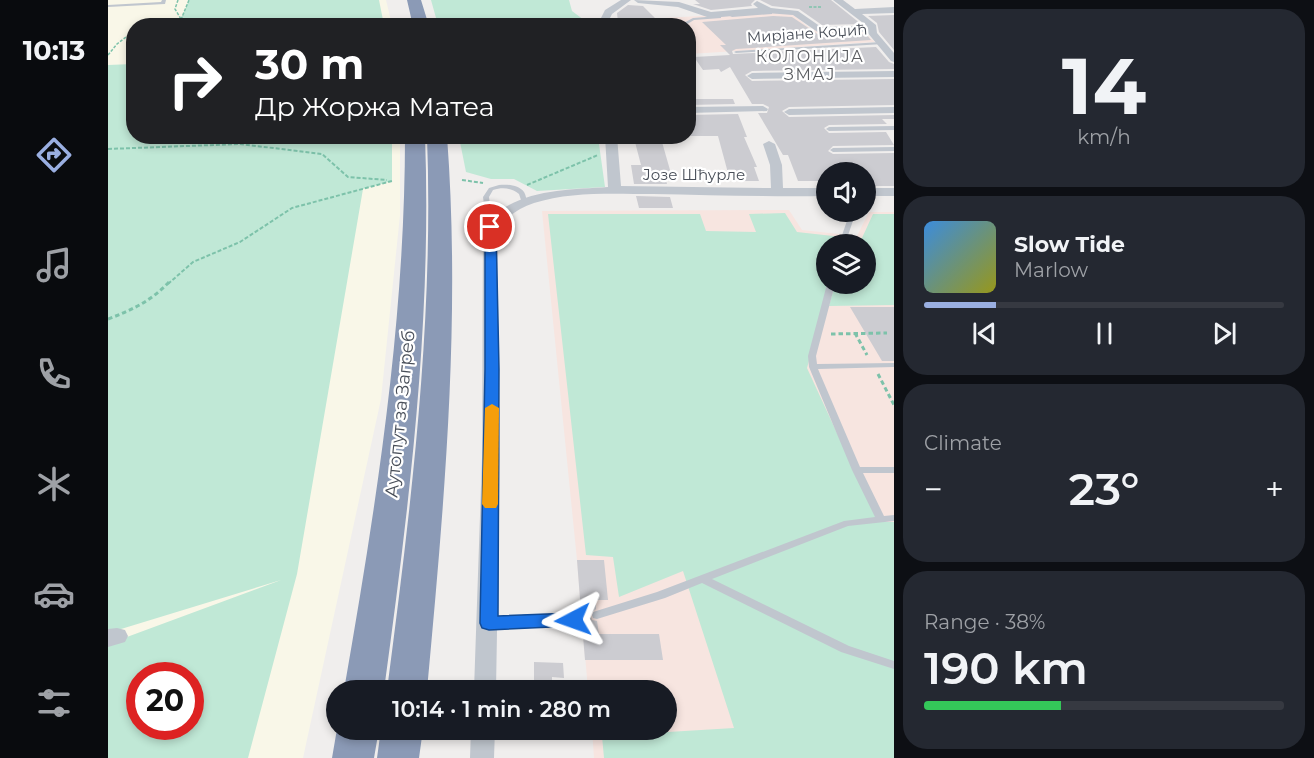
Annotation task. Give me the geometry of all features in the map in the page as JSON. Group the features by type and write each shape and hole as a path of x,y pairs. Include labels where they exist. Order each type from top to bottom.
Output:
{"highway":[{"path":"414,0 419,18"},
{"name":"Аутопут за Загреб","path":"366,680 383,566 407,364 416,218 415,144"},
{"name":"Аутопут за Загреб","path":"408,680 431,459 438,349 441,218 437,144"},
{"path":"353,758 356,740"},
{"path":"398,758 400,740"}],"street":[{"path":"605,18 608,12 627,0"},
{"path":"638,0 679,5 707,14 768,12 795,14 819,30 894,37"},
{"path":"752,0 768,12"},
{"name":"Мирјане Коџић","path":"837,0 871,25 876,37 894,59"},
{"path":"853,12 894,10"},
{"path":"752,76 894,74"},
{"path":"696,110 764,112"},
{"path":"789,112 894,110"},
{"path":"611,144 615,190"},
{"path":"769,144 776,165 777,192"},
{"name":"Јозе Шћурле","path":"524,202 615,190 816,192"},
{"path":"876,192 894,192"},
{"path":"486,680 492,369 490,227 499,216 524,202"},
{"path":"482,758 483,740"}],"lane":[{"path":"108,6 163,3 164,0"},
{"path":"696,20 768,12"},
{"name":"Мирјане Коџић","path":"736,52 876,37"},
{"path":"829,129 894,128"},
{"path":"833,150 894,149"},
{"path":"490,227 486,197 492,189 504,186 517,189 522,193 524,202"},
{"path":"828,294 812,356 813,367 880,518"},
{"path":"813,367 894,365"},
{"path":"857,470 894,470"},
{"path":"597,615 621,609 703,579 847,523 894,518"},
{"path":"703,579 845,649 894,665"},
{"path":"489,623 582,618"}],"path":[{"path":"177,0 175,9 180,18"},
{"path":"181,18 189,0"},
{"path":"108,55 126,37"},
{"path":"108,149 240,144 322,154 348,177 392,181 292,208 240,242 193,262 140,307 108,319"},
{"path":"517,189 609,144"},
{"path":"462,180 482,183 492,189"},
{"path":"817,335 887,333"}],"shaded area":[{"path":"108,0 386,0 390,18 126,18 126,144 400,144 400,215 381,399 303,758 108,758"},
{"path":"769,12 791,13 811,29 821,32 861,30 875,42 696,54 696,18 664,18"},
{"path":"789,210 802,230 839,234 816,234 816,294 876,294 876,234 858,234 864,222 876,222 876,212 894,212 894,758 594,758 593,740 677,740 677,680 587,680 542,211"}],"green space":[{"path":"189,0 379,0 383,18 181,18"},
{"path":"431,0 569,0 572,11 581,18 436,18"},
{"path":"126,64 126,144 392,144 392,181 363,189 297,574 248,758 108,758 108,644 281,580 108,633 108,65"},
{"path":"460,144 599,144 605,187 537,191 514,179 491,179 466,172"},
{"path":"785,213 797,232 816,234 816,294 827,294 807,368 878,522 894,522 894,758 604,758 602,740 677,740 677,731 734,728 683,571 619,597 613,557 586,555 548,214 700,214 706,231 756,232 749,214"},
{"path":"876,214 894,214 894,305 829,306 832,294 876,294 876,234 864,234 869,222 876,222"}],"building":[{"path":"695,0 755,0 752,6 711,10 693,4 700,4"},
{"path":"760,0 831,0 861,24 822,25 799,9 772,6"},
{"path":"628,5 643,6 655,18 618,18 617,13"},
{"path":"894,15 894,50 879,32 877,23 868,16"},
{"path":"773,16 792,17 819,35 866,34 871,40 732,51 733,54 876,47 889,62 894,64 894,69 752,71 745,75 752,81 894,79 894,105 789,107 782,111 789,117 894,115 894,119 882,119 887,124 829,125 824,128 829,133 886,132 894,145 833,146 828,151 833,154 894,153 894,186 876,186 876,162 816,162 816,181 798,181 788,155 783,155 758,113 767,113 769,107 763,104 752,104 730,67 721,72 719,69 703,70 696,60 696,57 730,55 720,45 726,45 702,22"},
{"path":"696,99 733,99 735,104 696,105"},
{"path":"738,114 747,137 744,137 757,167 754,167 759,181 741,181 738,173 728,173 718,136 696,136 696,115"},
{"path":"636,144 663,144 672,177 665,177 667,184 634,184 631,165 641,165"},
{"path":"636,196 670,197 673,208 639,208"},
{"path":"850,307 894,307 894,361 882,361"},
{"path":"577,560 604,560 608,600 596,600 596,609 590,614 592,620 597,621 599,634 659,634 663,660 585,660 582,624 588,622 589,617 587,613 581,612"},
{"path":"534,662 563,663 564,678 534,680"}],"slow traffic":[{"path":"490,504 492,408"}],"district":[{"name":"КОЛОНИЈА ЗМАЈ","path":"810,65"}],"route":[{"path":"490,227 492,369 489,623 573,620"}]}
